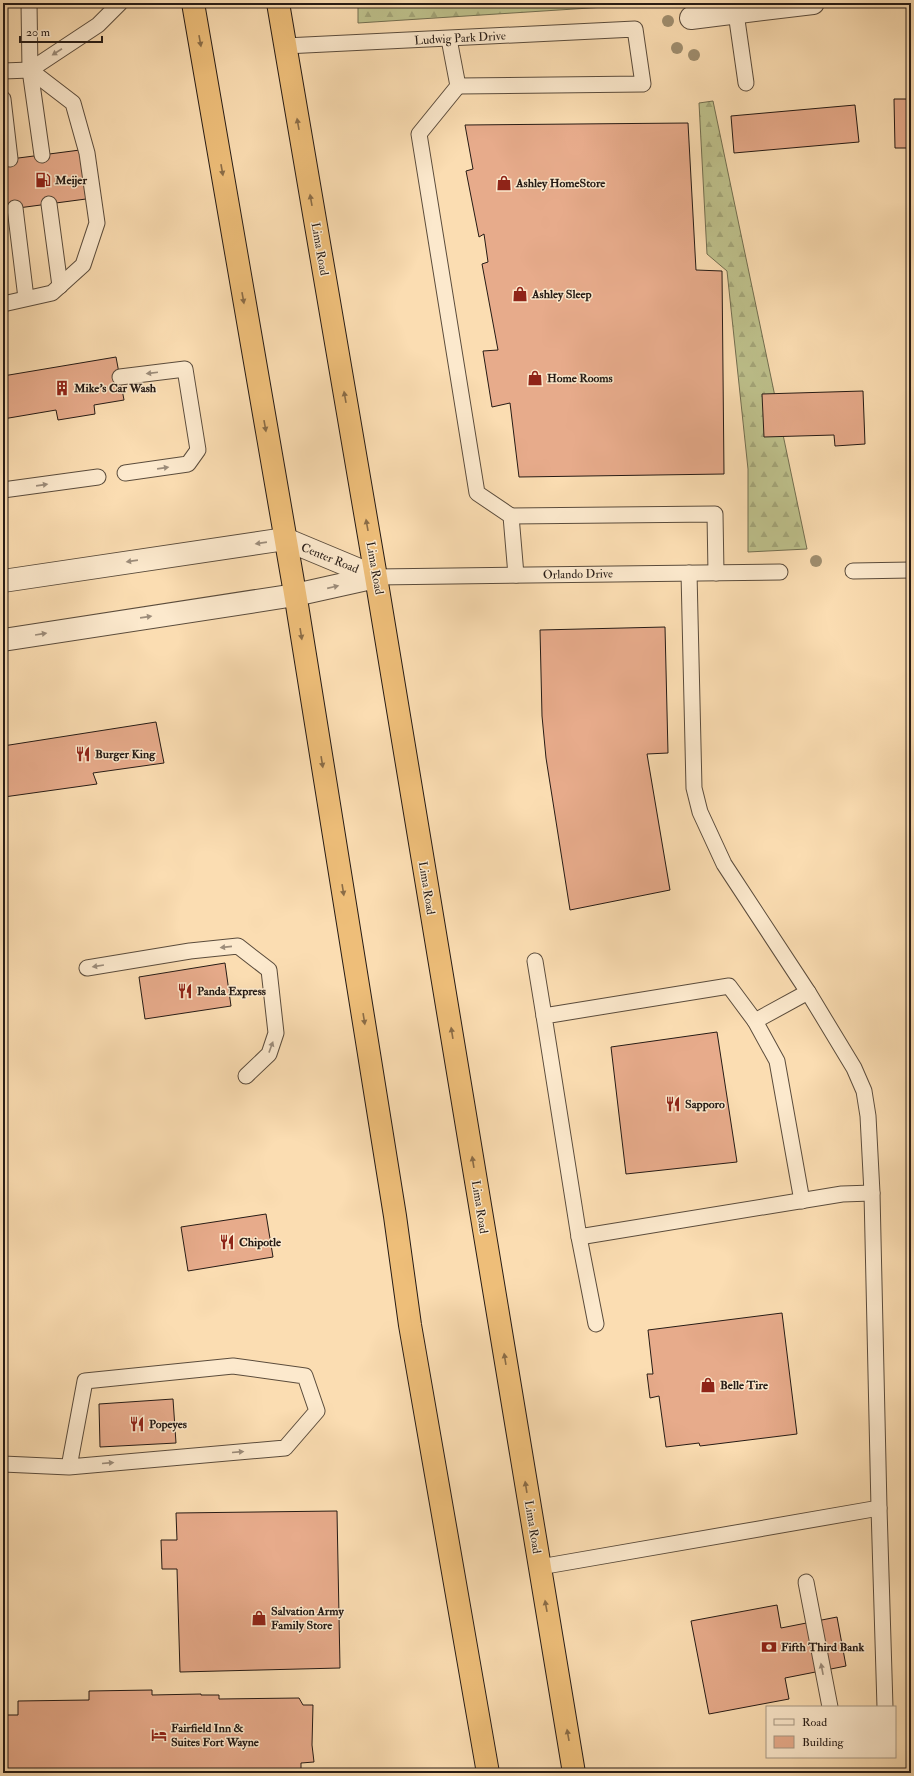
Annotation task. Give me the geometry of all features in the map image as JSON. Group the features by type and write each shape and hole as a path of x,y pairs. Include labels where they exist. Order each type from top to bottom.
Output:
{"highway":[{"path":"193,3 295,595 396,1216 410,1325 488,1773"},
{"name":"Lima Road","path":"278,3 376,577 574,1773"}],"street":[{"path":"692,18 813,3"},
{"name":"Center Road","path":"285,539 376,577"},
{"path":"3,580 285,539"},
{"name":"Center Road","path":"3,640 295,595 376,577"}],"lane":[{"path":"29,3 30,70 42,155"},
{"path":"3,70 30,70 98,25 120,3"},
{"path":"736,13 746,83"},
{"name":"Ludwig Park Drive","path":"285,46 635,29 643,84 458,86"},
{"path":"449,39 458,86 419,134 477,493 511,516 715,514 716,573"},
{"path":"3,304 52,293 83,265 97,223 87,153 73,103 30,70"},
{"path":"3,99 10,159"},
{"path":"49,204 60,286"},
{"path":"15,208 26,298"},
{"path":"120,377 184,369 198,450 188,464 125,473"},
{"path":"3,490 98,477"},
{"path":"511,516 516,575"},
{"path":"853,571 911,570"},
{"name":"Orlando Drive","path":"376,577 780,572"},
{"path":"689,573 694,788 700,812 724,864 808,992 854,1068 864,1091 868,1116 872,1193 885,1706"},
{"path":"87,968 190,951 238,946 269,970 276,1034 269,1054 246,1076"},
{"path":"535,961 579,1237 596,1324"},
{"path":"544,1016 729,986 755,1021 777,1061 802,1201"},
{"path":"755,1021 808,992"},
{"path":"579,1237 842,1194 872,1193"},
{"path":"3,1464 69,1467 285,1448 317,1411 305,1376 233,1366 85,1381 69,1467"},
{"path":"540,1567 879,1508"},
{"path":"806,1582 830,1706"}],"green space":[{"path":"358,3 636,3 636,5 358,23"},
{"path":"713,101 807,549 748,552 748,469 727,271 707,254 699,103"}],"building":[{"path":"894,99 911,99 911,148 895,148"},
{"path":"855,105 859,142 734,153 731,116"},
{"path":"688,123 696,270 722,271 724,474 519,477 510,403 492,407 483,351 498,350 482,264 488,262 484,234 479,237 466,171 473,169 465,125"},
{"name":"Meijer","path":"80,150 86,199 3,210 3,160"},
{"name":"Mike's Car Wash","path":"116,357 124,400 94,405 95,414 58,420 56,410 3,419 3,376"},
{"path":"863,391 865,444 835,446 834,435 764,437 762,394"},
{"path":"908,397 911,397 911,440 910,440"},
{"path":"665,627 668,753 647,754 670,890 570,910 546,758 542,716 540,630"},
{"name":"Burger King","path":"156,722 164,763 93,773 97,784 4,797 3,746"},
{"name":"Panda Express","path":"225,963 231,1006 145,1019 139,977"},
{"name":"Sapporo","path":"717,1032 737,1162 626,1174 611,1047"},
{"name":"Chipotle","path":"266,1214 273,1257 188,1271 181,1227"},
{"path":"782,1313 797,1434 700,1446 699,1443 666,1447 659,1396 650,1398 647,1374 653,1374 648,1330"},
{"name":"Popeyes","path":"173,1399 176,1443 100,1447 99,1404"},
{"name":"Salvation Army Family Store","path":"337,1511 340,1668 180,1672 177,1569 162,1569 161,1540 177,1540 176,1513"},
{"name":"Fifth Third Bank","path":"777,1605 781,1628 837,1617 846,1666 785,1678 789,1699 709,1714 691,1621"},
{"name":"Fairfield Inn & Suites Fort Wayne","path":"152,1690 152,1695 219,1695 219,1699 299,1698 303,1705 313,1705 312,1745 314,1762 301,1763 301,1771 286,1773 20,1773 20,1769 6,1769 6,1715 18,1715 18,1701 89,1700 89,1691"}],"place":[{"name":"Meijer","path":"43,180"},
{"name":"Ashley HomeStore","path":"504,183"},
{"name":"Ashley Sleep","path":"520,294"},
{"name":"Home Rooms","path":"535,378"},
{"name":"Mike's Car Wash","path":"62,388"},
{"name":"Burger King","path":"83,754"},
{"name":"Panda Express","path":"185,991"},
{"name":"Sapporo","path":"673,1104"},
{"name":"Chipotle","path":"227,1242"},
{"name":"Belle Tire","path":"708,1385"},
{"name":"Popeyes","path":"137,1424"},
{"name":"Salvation Army Family Store","path":"259,1618"},
{"name":"Fifth Third Bank","path":"769,1647"},
{"name":"Fairfield Inn & Suites Fort Wayne","path":"159,1735"}]}
